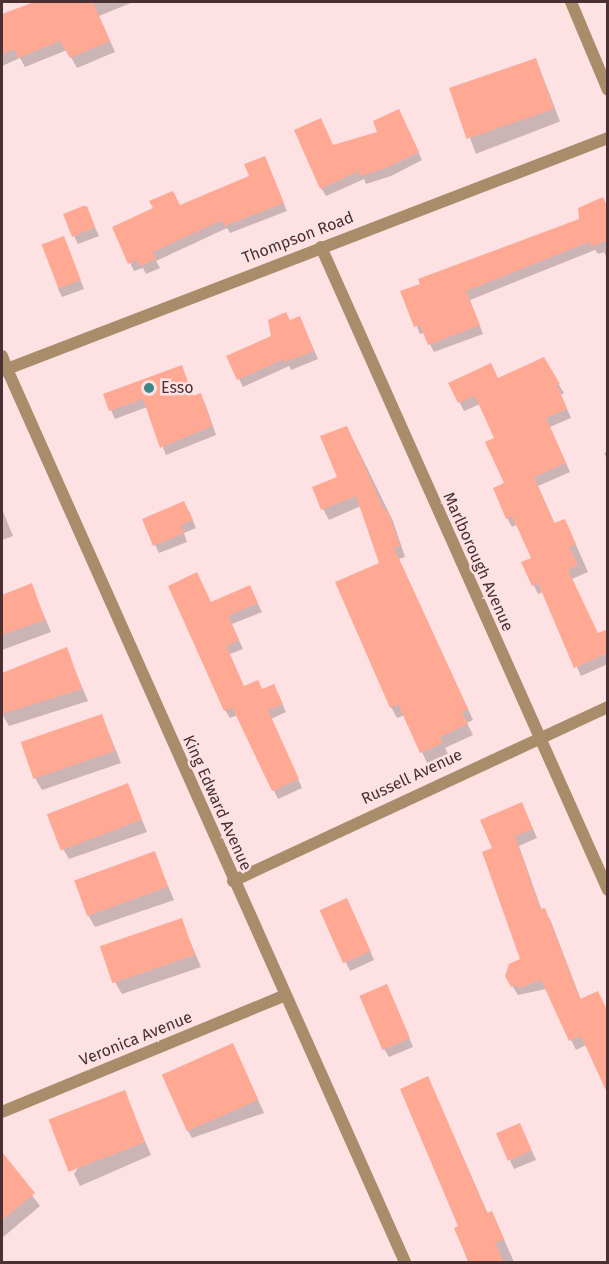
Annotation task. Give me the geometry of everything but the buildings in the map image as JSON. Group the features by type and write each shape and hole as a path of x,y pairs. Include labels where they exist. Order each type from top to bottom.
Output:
{"street":[{"path":"571,2 608,90"},
{"name":"Thompson Road","path":"4,370 608,138"},
{"name":"Marlborough Avenue","path":"321,247 608,890"},
{"name":"King Edward Avenue","path":"2,356 4,370 283,996 405,1263"},
{"name":"Russell Avenue","path":"233,881 538,736 608,707"},
{"name":"Veronica Avenue","path":"2,1112 283,996"}],"place":[{"name":"Esso","path":"149,388"}]}
